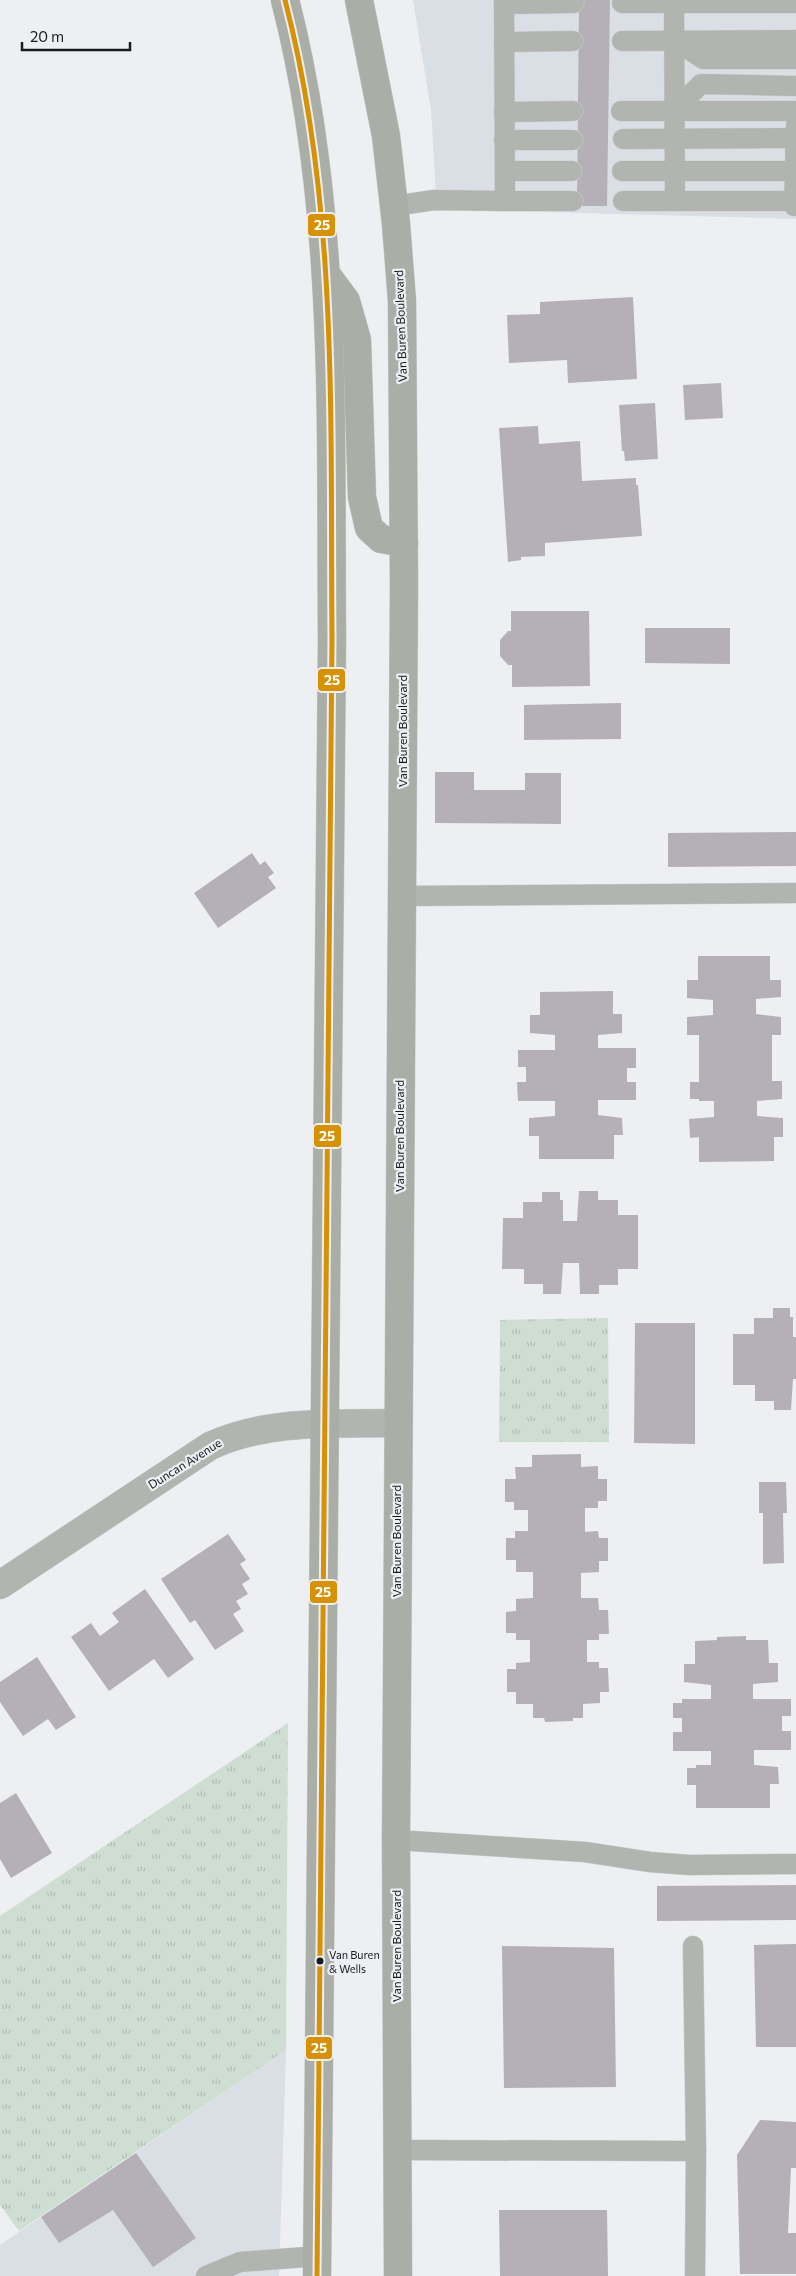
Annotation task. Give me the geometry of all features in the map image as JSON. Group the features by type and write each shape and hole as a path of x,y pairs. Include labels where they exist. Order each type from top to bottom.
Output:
{"main road":[{"path":"285,0 313,144 328,304 332,629 318,2266"},
{"name":"Van Buren Boulevard","path":"359,0 386,136 402,301 404,542 396,1840 398,2276"},
{"path":"326,274 346,301 357,340 362,497 369,528 381,539 404,542"}],"street":[{"name":"Duncan Avenue","path":"0,1585 210,1446 229,1437 253,1430 326,1424 398,1423"}],"lane":[{"path":"505,201 504,2 574,3"},
{"path":"674,2 675,201"},
{"path":"622,3 796,3"},
{"path":"674,40 703,59 796,59"},
{"path":"622,41 796,40"},
{"path":"504,42 573,41"},
{"path":"674,111 701,84 796,86"},
{"path":"621,111 796,110 794,204 623,201"},
{"path":"504,112 573,111"},
{"path":"623,139 796,138"},
{"path":"504,140 573,140"},
{"path":"505,171 572,171"},
{"path":"622,171 794,171"},
{"path":"394,206 434,200 573,201"},
{"path":"402,896 796,893"},
{"path":"396,1840 585,1852 650,1862 689,1865 796,1864"},
{"path":"693,1946 696,2151 695,2276"},
{"path":"398,2150 696,2151"},
{"path":"206,2276 240,2262 318,2266"}],"shaded area":[{"path":"413,0 796,0 796,219 437,209 431,110"},
{"path":"286,2050 279,2276 0,2276 0,2245"}],"green space":[{"path":"608,1318 609,1442 499,1442 500,1320"},
{"path":"288,1723 286,2050 19,2231 0,2205 0,1916"}],"building":[{"path":"579,0 610,0 607,206 577,206"},
{"path":"633,297 637,379 568,383 567,360 509,363 507,315 540,314 540,302"},
{"path":"721,383 723,418 685,420 683,385"},
{"path":"655,403 658,459 625,461 624,451 622,451 619,405"},
{"path":"538,426 539,444 580,441 582,481 636,478 642,536 545,543 545,556 521,557 521,560 508,562 499,428"},
{"path":"511,611 589,611 590,686 512,687 512,665 508,665 500,656 500,640 508,631 511,631"},
{"path":"645,628 730,628 730,664 645,663"},
{"path":"621,703 621,739 524,740 524,705"},
{"path":"435,772 474,772 474,790 525,790 525,773 561,773 561,824 435,823"},
{"path":"796,832 796,866 668,867 668,833"},
{"path":"252,853 260,865 265,861 274,873 268,877 276,888 218,928 194,893"},
{"path":"698,956 770,956 770,980 781,980 781,997 756,999 756,1014 781,1017 781,1035 772,1035 772,1081 782,1081 782,1099 757,1101 757,1116 783,1118 783,1137 774,1137 774,1161 699,1162 699,1137 690,1138 689,1119 714,1117 714,1101 690,1099 690,1082 699,1082 699,1035 687,1035 687,1017 713,1015 713,1000 687,998 687,980 698,980"},
{"path":"613,991 613,1014 622,1014 622,1033 598,1035 598,1048 636,1048 636,1068 627,1068 627,1082 636,1082 636,1100 598,1100 598,1115 622,1118 623,1135 614,1135 614,1159 539,1159 539,1136 529,1136 529,1118 555,1116 555,1101 518,1101 517,1082 526,1082 526,1067 518,1067 518,1050 555,1050 555,1035 530,1033 530,1015 540,1015 540,992"},
{"path":"579,1191 598,1191 598,1200 618,1200 618,1215 638,1215 638,1269 618,1269 618,1285 599,1285 599,1294 580,1294 579,1263 563,1263 561,1294 543,1294 543,1284 524,1284 524,1269 502,1269 503,1218 523,1218 523,1202 542,1202 542,1192 560,1192 560,1200 563,1200 563,1221 577,1221"},
{"path":"773,1308 790,1308 790,1317 793,1317 793,1337 796,1337 796,1379 793,1379 791,1410 774,1410 774,1401 755,1401 755,1385 733,1385 733,1334 754,1334 754,1318 773,1318"},
{"path":"635,1323 695,1323 695,1444 634,1443"},
{"path":"581,1454 581,1467 598,1466 598,1479 607,1479 607,1501 598,1501 598,1508 585,1508 585,1532 598,1531 599,1538 608,1538 608,1561 599,1561 599,1572 581,1573 581,1598 598,1598 599,1610 608,1610 609,1634 599,1634 599,1640 587,1640 587,1662 599,1662 599,1668 608,1668 609,1692 600,1692 600,1703 583,1704 583,1718 573,1718 573,1721 545,1722 544,1718 533,1718 533,1704 516,1704 516,1692 507,1692 507,1669 516,1669 516,1663 530,1662 530,1640 516,1640 516,1633 506,1633 506,1612 516,1611 516,1599 533,1598 533,1572 516,1572 516,1560 506,1560 506,1538 515,1538 515,1531 528,1531 528,1510 514,1510 514,1502 505,1502 505,1479 516,1479 515,1467 532,1467 532,1455"},
{"path":"759,1482 786,1482 787,1513 783,1513 784,1563 763,1564 763,1513 759,1513"},
{"path":"228,1534 246,1560 240,1564 250,1579 242,1584 248,1594 236,1601 241,1609 233,1614 244,1631 215,1650 195,1620 190,1623 161,1579"},
{"path":"145,1589 194,1659 168,1678 154,1659 109,1691 71,1637 91,1623 100,1636 119,1622 112,1613"},
{"path":"746,1636 746,1640 768,1640 769,1663 778,1663 778,1682 753,1684 753,1699 791,1699 791,1716 782,1716 782,1731 791,1731 791,1750 754,1750 754,1765 778,1767 779,1784 770,1784 770,1808 696,1808 696,1785 687,1785 687,1768 696,1768 696,1765 711,1765 711,1751 673,1751 673,1732 682,1732 682,1718 673,1718 673,1703 682,1703 682,1699 711,1699 711,1685 684,1682 684,1664 695,1664 695,1641 717,1640 717,1637"},
{"path":"37,1657 76,1717 56,1730 48,1719 23,1736 0,1702 0,1682"},
{"path":"16,1793 52,1853 11,1878 0,1859 0,1803"},
{"path":"796,1885 796,1920 657,1921 657,1886"},
{"path":"796,1944 796,2047 756,2047 754,1945"},
{"path":"502,1946 614,1948 616,2087 504,2088"},
{"path":"760,2120 796,2122 796,2168 791,2168 788,2233 796,2233 796,2274 740,2274 737,2155"},
{"path":"136,2153 196,2238 153,2267 113,2210 59,2243 41,2217"},
{"path":"499,2210 607,2210 608,2276 500,2276"}],"transit line":[{"name":"25","path":"285,0 302,78 315,158 323,237 330,398 332,638 317,2276"}],"place":[{"name":"Van Buren & Wells","path":"320,1961"}]}
